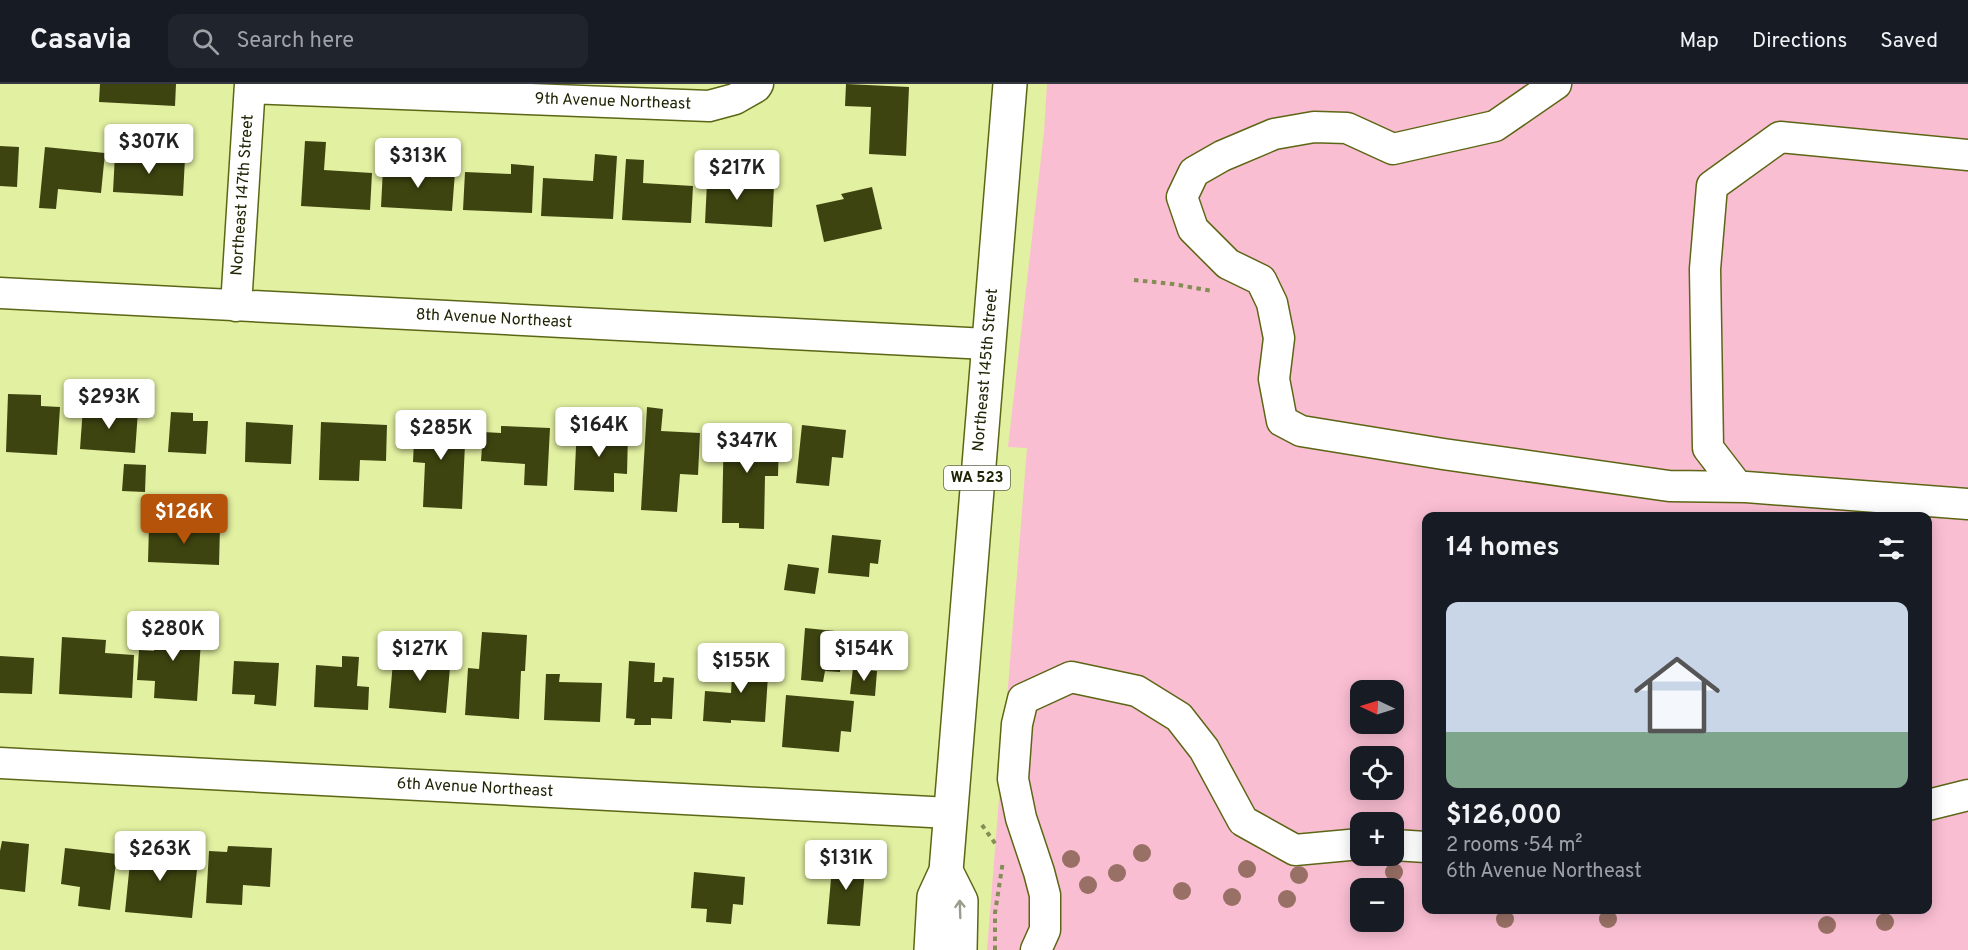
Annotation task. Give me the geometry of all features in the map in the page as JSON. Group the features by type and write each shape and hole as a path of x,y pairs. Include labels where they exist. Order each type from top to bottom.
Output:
{"main road":[{"name":"Northeast 145th Street","path":"931,950 934,897 946,872 1010,84"},
{"path":"946,872 961,901 960,950"}],"street":[{"path":"1556,84 1495,126 1393,149 1347,128 1314,127 1274,134 1222,156 1194,172 1182,197 1193,229 1228,264 1261,280 1272,303 1279,338 1274,379 1282,421 1301,431 1669,486 1738,487 1968,504"},
{"name":"9th Avenue Northeast","path":"250,86 709,106 735,99 757,86"},
{"name":"Northeast 147th Street","path":"236,306 250,86"},
{"path":"1738,487 1708,448 1705,269 1712,186 1780,137 1968,155"},
{"name":"8th Avenue Northeast","path":"0,293 987,345"},
{"path":"1035,950 1045,930 1045,895 1021,818 1013,779 1017,724 1023,699 1071,677 1137,691 1179,717 1204,749 1243,821 1295,850 1350,845"},
{"name":"6th Avenue Northeast","path":"0,763 950,813"},
{"path":"1932,804 1968,795"},
{"path":"1404,846 1422,847"}],"path":[{"path":"1134,280 1217,292"},
{"path":"982,825 998,847"},
{"path":"995,950 996,913 1004,854"}],"shaded area":[{"path":"1047,84 1968,84 1968,950 987,950 1027,448 1008,447 1044,132"}],"building":[{"path":"100,84 176,84 175,106 99,102"},
{"path":"846,84 909,87 906,156 869,154 871,107 845,106"},
{"path":"305,141 326,142 324,170 372,173 370,210 301,206"},
{"path":"0,146 19,147 17,187 0,186"},
{"path":"45,147 105,153 101,193 58,189 56,209 39,208"},
{"path":"115,154 185,158 183,196 113,192"},
{"path":"595,154 617,156 613,219 541,216 543,178 593,181"},
{"path":"626,159 644,160 643,183 693,186 691,223 622,220"},
{"path":"708,162 726,164 725,184 774,186 772,227 705,223"},
{"path":"511,164 534,166 532,213 463,210 465,172 511,174"},
{"path":"383,168 455,172 452,211 381,207"},
{"path":"872,187 882,229 824,242 816,205 844,199 841,194"},
{"path":"8,394 41,395 41,406 60,407 57,455 6,452"},
{"path":"83,407 138,411 135,453 80,449"},
{"path":"647,407 663,409 661,431 700,433 698,475 680,474 677,512 641,510"},
{"path":"171,412 193,413 193,421 208,421 206,454 168,452"},
{"path":"415,419 466,422 462,509 423,507 425,463 413,462"},
{"path":"246,422 293,425 291,464 245,462"},
{"path":"321,422 387,425 386,461 360,460 359,481 319,480"},
{"path":"724,423 761,424 761,438 779,439 778,476 765,476 764,529 739,528 739,523 722,523"},
{"path":"577,425 610,427 610,432 628,433 627,474 614,473 614,492 574,490"},
{"path":"802,425 846,430 843,458 832,457 829,486 796,483"},
{"path":"501,426 550,428 547,486 524,485 525,464 481,461 483,432 501,433"},
{"path":"124,464 146,465 145,492 122,491"},
{"path":"149,525 220,527 219,565 148,562"},
{"path":"832,535 881,540 878,564 870,563 869,577 828,573"},
{"path":"788,564 819,568 815,594 784,590"},
{"path":"156,622 202,625 197,701 154,698 155,681 137,680 139,650 154,651"},
{"path":"805,628 835,631 834,635 843,636 840,672 825,671 823,682 801,680"},
{"path":"482,632 527,635 525,671 521,671 519,719 465,715 468,668 479,669"},
{"path":"62,637 106,640 105,653 134,655 132,698 59,694"},
{"path":"394,650 451,656 446,713 389,708"},
{"path":"0,656 34,658 32,694 0,693"},
{"path":"342,656 359,657 357,686 369,687 368,710 314,707 316,665 342,667"},
{"path":"733,658 769,660 765,722 703,721 705,691 731,693"},
{"path":"234,661 279,663 276,706 254,704 255,695 232,694"},
{"path":"629,661 655,663 654,682 662,682 663,677 674,678 672,719 651,718 651,725 634,725 635,719 626,718"},
{"path":"853,668 877,671 875,696 850,694"},
{"path":"546,674 560,674 559,682 602,683 600,722 544,720"},
{"path":"786,695 854,701 851,732 841,731 839,752 782,747"},
{"path":"133,832 151,834 149,855 198,860 192,918 125,912"},
{"path":"2,841 29,844 25,892 0,889"},
{"path":"228,846 272,848 270,887 243,885 242,905 206,903 209,851 227,852"},
{"path":"65,848 117,854 110,910 78,906 80,887 61,884"},
{"path":"833,856 866,859 860,926 827,924"},
{"path":"694,872 745,877 743,905 733,904 731,924 706,922 707,909 691,908"}]}
